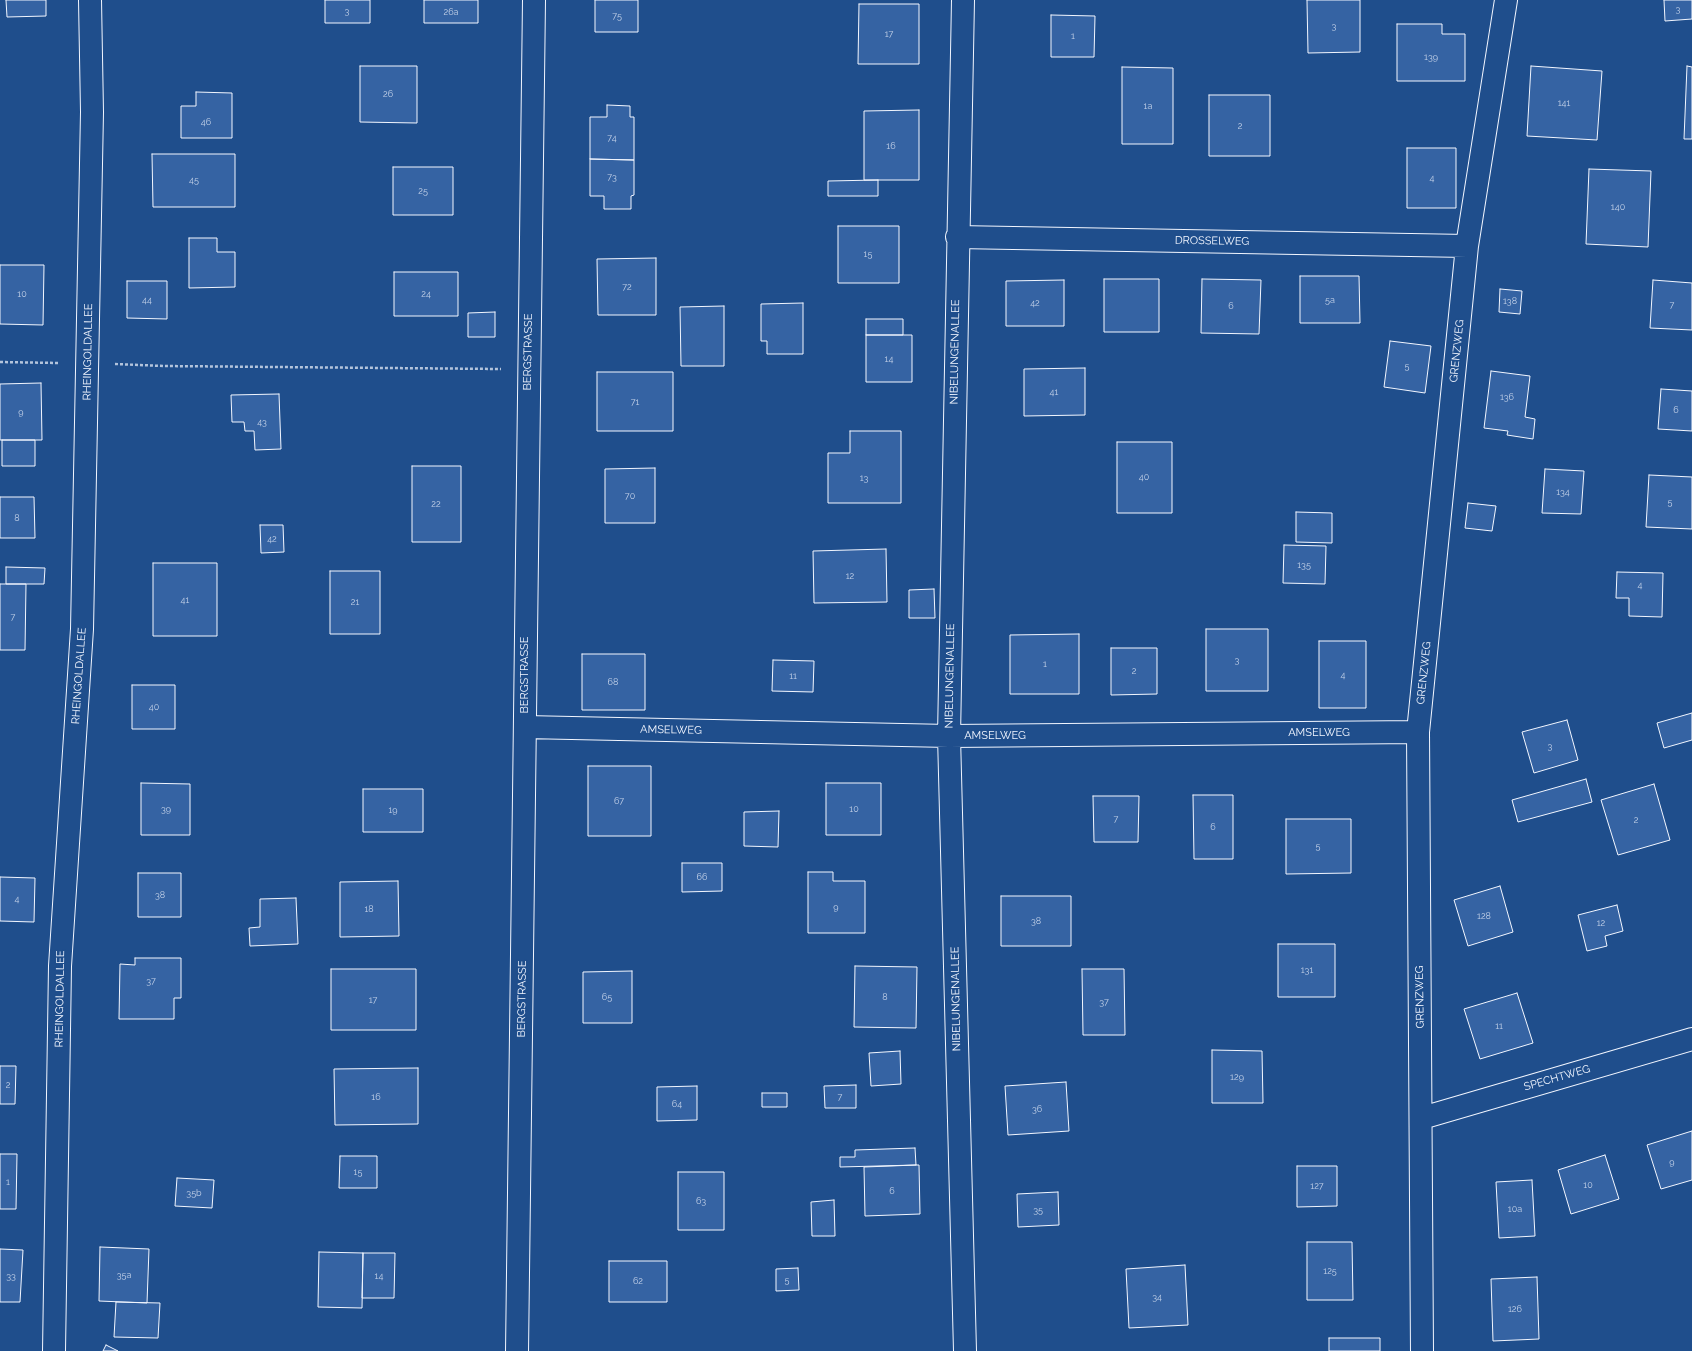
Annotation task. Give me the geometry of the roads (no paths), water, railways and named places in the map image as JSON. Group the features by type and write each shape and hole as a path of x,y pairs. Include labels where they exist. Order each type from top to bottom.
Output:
{"street":[{"name":"RHEINGOLDALLEE","path":"54,1351 60,966 82,629 92,112 90,0"},
{"name":"BERGSTRASSE","path":"517,1351 528,369 534,0"},
{"name":"NIBELUNGENALLEE","path":"963,0 957,237 949,736 965,1351"},
{"name":"GRENZWEG","path":"1422,1351 1422,1118 1418,732 1468,246 1506,0"},
{"name":"DROSSELWEG","path":"957,237 1468,246"},
{"name":"AMSELWEG","path":"525,727 949,736 1418,732"},
{"name":"SPECHTWEG","path":"1422,1118 1692,1039"}]}
